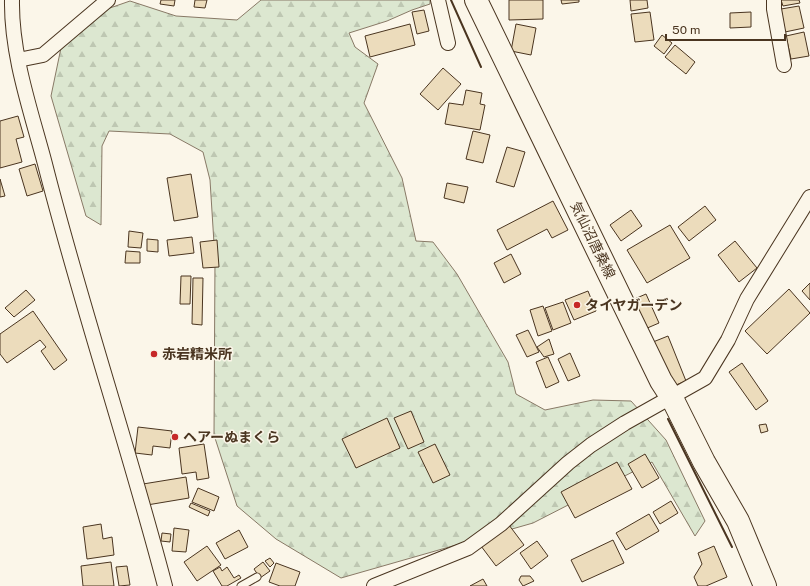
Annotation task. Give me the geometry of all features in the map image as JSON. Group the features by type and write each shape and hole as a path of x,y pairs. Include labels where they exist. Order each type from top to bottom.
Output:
{"main road":[{"name":"気仙沼唐桑線","path":"476,0 661,382 672,398 704,462 738,521 766,586"}],"street":[{"path":"12,0 12,16 18,60 56,209 96,350 148,522 165,586"},
{"path":"18,60 43,55 108,0"},
{"path":"438,0 448,43"},
{"path":"774,0 774,9 784,65"},
{"path":"374,586 468,548 501,524 550,478 591,445 625,422 672,398 705,378 728,340 747,299 810,197"}],"lane":[{"path":"241,586 257,577"}],"green space":[{"path":"261,0 430,0 430,4 387,21 349,33 355,47 378,64 364,103 402,178 416,241 433,242 457,274 508,362 516,394 545,410 593,400 631,401 666,440 705,521 695,536 652,462 533,523 341,578 276,539 237,506 214,435 215,259 210,180 203,152 170,134 109,131 102,146 101,225 86,216 51,96 62,43 84,17 130,1 176,16 237,20"}],"building":[{"path":"161,0 175,0 174,6 160,4"},
{"path":"195,0 207,0 205,8 194,7"},
{"path":"509,0 543,0 543,19 509,20"},
{"path":"561,0 579,0 579,2 562,4"},
{"path":"630,0 647,0 648,8 631,11"},
{"path":"781,0 799,0 800,3 783,6"},
{"path":"799,6 804,28 785,32 781,9"},
{"path":"424,10 429,31 417,34 412,12"},
{"path":"650,12 654,40 635,42 631,14"},
{"path":"751,12 751,27 730,28 730,13"},
{"path":"410,24 415,45 370,57 365,36"},
{"path":"516,24 536,28 531,55 511,51"},
{"path":"804,32 809,56 791,59 786,36"},
{"path":"662,35 672,43 664,54 654,46"},
{"path":"675,45 695,62 686,74 665,57"},
{"path":"443,68 461,84 438,110 420,94"},
{"path":"466,90 482,93 480,104 485,105 480,130 445,124 449,103 463,105"},
{"path":"18,116 24,137 16,139 22,162 0,168 0,121"},
{"path":"473,131 490,135 483,163 466,159"},
{"path":"507,147 525,152 514,187 496,182"},
{"path":"35,164 43,191 27,196 19,169"},
{"path":"191,174 198,217 174,221 167,178"},
{"path":"0,179 5,196 0,197"},
{"path":"447,183 468,187 464,203 444,198"},
{"path":"553,201 568,230 552,238 547,229 507,250 497,230"},
{"path":"705,206 716,220 689,241 678,227"},
{"path":"631,210 642,226 621,241 610,225"},
{"path":"670,225 690,258 647,283 627,250"},
{"path":"129,231 143,233 141,248 128,247"},
{"path":"192,237 194,253 169,256 167,240"},
{"path":"147,239 158,240 158,252 147,251"},
{"path":"217,240 219,267 203,268 200,242"},
{"path":"735,241 757,268 739,282 718,255"},
{"path":"126,251 140,252 140,263 125,263"},
{"path":"511,254 521,274 504,283 494,263"},
{"path":"181,276 191,276 190,304 180,304"},
{"path":"193,278 203,278 202,325 192,324"},
{"path":"810,283 810,300 802,291"},
{"path":"789,289 810,313 767,354 745,331"},
{"path":"26,290 35,300 14,317 5,308"},
{"path":"588,291 596,311 574,320 565,300"},
{"path":"646,294 659,323 645,329 632,300"},
{"path":"563,302 571,323 553,330 545,308"},
{"path":"543,306 552,331 538,336 530,310"},
{"path":"33,311 67,360 54,370 41,351 46,347 40,340 7,363 0,354 0,334"},
{"path":"528,330 539,352 527,357 516,335"},
{"path":"668,336 686,381 671,387 653,342"},
{"path":"549,339 554,354 544,357 537,347"},
{"path":"570,353 580,376 568,381 558,359"},
{"path":"548,357 559,382 546,388 536,362"},
{"path":"742,363 768,401 756,410 729,372"},
{"path":"411,411 424,442 408,449 394,418"},
{"path":"387,418 400,448 356,468 342,439"},
{"path":"766,424 768,431 761,433 759,425"},
{"path":"138,427 172,431 170,448 153,446 152,455 135,453"},
{"path":"204,444 209,478 197,480 196,472 182,474 179,448"},
{"path":"435,444 450,475 433,483 418,452"},
{"path":"645,454 659,478 642,488 628,464"},
{"path":"617,462 632,489 575,518 561,492"},
{"path":"186,477 189,498 147,505 143,484"},
{"path":"198,488 219,497 214,511 192,502"},
{"path":"671,501 678,513 660,524 653,512"},
{"path":"191,503 210,511 208,516 189,507"},
{"path":"649,514 659,531 626,550 616,533"},
{"path":"101,524 103,539 112,537 114,555 87,559 83,527"},
{"path":"509,525 524,545 496,566 481,546"},
{"path":"174,528 189,530 186,552 172,551"},
{"path":"239,530 248,547 225,559 216,543"},
{"path":"162,533 171,534 170,542 161,541"},
{"path":"613,540 624,563 582,582 571,560"},
{"path":"537,541 548,556 531,569 520,553"},
{"path":"207,546 221,565 197,581 184,562"},
{"path":"714,546 727,577 706,586 698,586 694,577 702,564 698,553"},
{"path":"270,558 274,563 270,567 265,561"},
{"path":"111,562 114,586 83,586 81,566"},
{"path":"263,562 270,571 260,578 254,569"},
{"path":"276,563 300,572 295,586 280,586 269,582"},
{"path":"127,566 130,585 119,586 116,567"},
{"path":"220,567 222,571 227,567 234,578 239,575 241,578 227,586 222,586 213,571"},
{"path":"521,576 530,576 534,581 523,586 519,580"},
{"path":"483,579 487,586 470,586"}],"wall":[{"path":"451,0 481,67"},
{"path":"668,419 732,547"}],"place":[{"name":"タイヤガーデン","path":"577,305"},
{"name":"赤岩精米所","path":"154,354"},
{"name":"ヘアーぬまくら","path":"175,437"}]}
